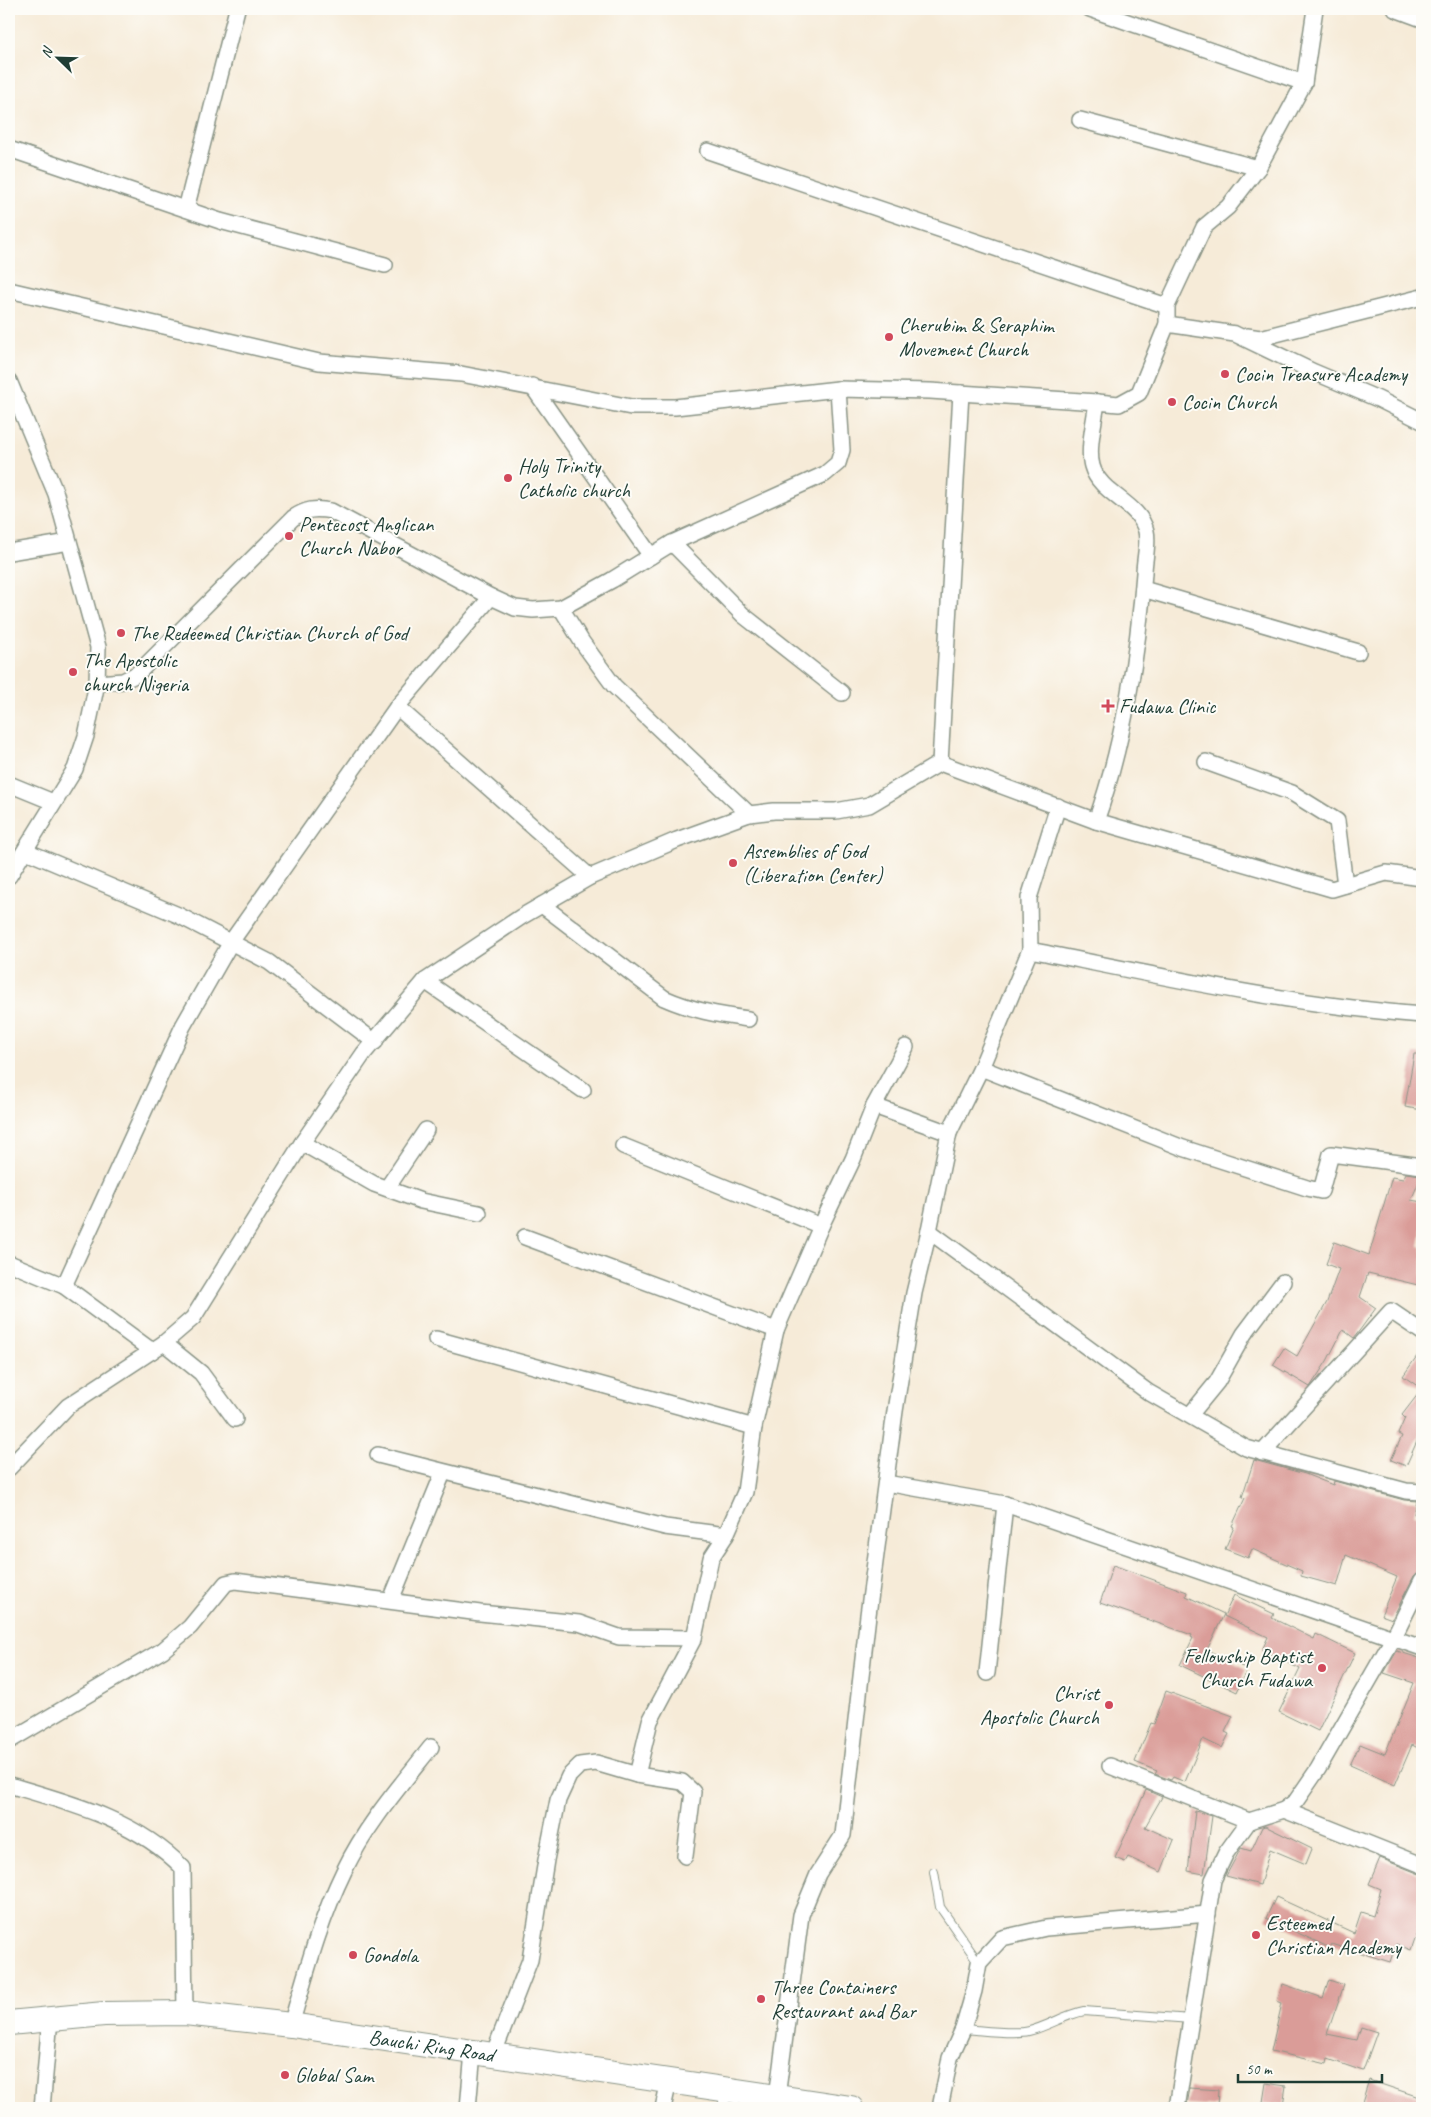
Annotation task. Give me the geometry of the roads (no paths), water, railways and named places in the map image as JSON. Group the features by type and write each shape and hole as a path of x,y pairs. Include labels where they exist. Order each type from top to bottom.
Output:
{"main road":[{"name":"Bauchi Ring Road","path":"9,2023 104,2014 185,2013 291,2025 669,2081 725,2098 776,2097 851,2108"}],"street":[{"path":"186,209 237,9"},
{"path":"1090,9 1304,83"},
{"path":"9,290 319,362 461,374 532,386 632,407 675,407 838,389 961,392 1119,404 1139,393 1167,324 1168,306 1204,228 1228,207 1258,168 1304,83 1314,9"},
{"path":"1395,9 1422,19"},
{"path":"1080,120 1258,168"},
{"path":"9,150 220,221 385,265"},
{"path":"708,151 1168,306"},
{"path":"1167,324 1260,338 1422,297"},
{"path":"1235,334 1422,421"},
{"path":"9,381 56,494 98,647 97,683 86,736 74,770 9,876"},
{"path":"532,386 650,556"},
{"path":"97,683 123,681 137,674 293,518 304,511 316,508 331,510 491,597 515,608 533,610 561,608 672,542 825,474 838,463 842,450 838,389"},
{"path":"940,762 961,392"},
{"path":"1096,821 1110,781 1134,663 1143,589 1146,532 1140,517 1108,490 1097,477 1091,464 1092,436 1097,402"},
{"path":"9,552 70,542"},
{"path":"672,542 743,615 842,693"},
{"path":"1143,589 1358,652"},
{"path":"64,1286 183,1026 231,942 396,707 491,597"},
{"path":"561,608 582,642 614,686 749,814"},
{"path":"396,707 590,877"},
{"path":"940,762 1096,821 1332,889 1386,872 1422,878"},
{"path":"9,1468 68,1406 158,1347 193,1318 302,1143 364,1053 425,981 542,905 590,877 677,840 749,814 774,811 836,811 869,805 940,762"},
{"path":"1206,762 1292,794 1338,821 1345,885"},
{"path":"9,784 53,802"},
{"path":"776,2097 800,1915 818,1874 843,1835 868,1614 914,1292 929,1231 948,1133 981,1068 1030,950 1029,898 1058,806"},
{"path":"26,850 178,915 269,962 375,1042"},
{"path":"542,905 664,998 704,1013 748,1019"},
{"path":"1030,950 1246,992 1372,1011 1422,1015"},
{"path":"425,981 582,1090"},
{"path":"637,1775 650,1721 694,1638 711,1558 726,1535 745,1492 754,1427 776,1330 821,1226 853,1159 874,1106 906,1047"},
{"path":"981,1068 1183,1148 1306,1188 1322,1191 1331,1154 1422,1166"},
{"path":"874,1106 948,1133"},
{"path":"387,1188 426,1130"},
{"path":"302,1143 374,1184 421,1200 479,1212"},
{"path":"623,1146 821,1226"},
{"path":"929,1231 1148,1392 1246,1448 1406,1490 1422,1492"},
{"path":"525,1237 776,1330"},
{"path":"9,1263 64,1286 201,1373 235,1419"},
{"path":"1190,1415 1217,1382 1244,1334 1284,1282"},
{"path":"1262,1453 1391,1311 1422,1332"},
{"path":"436,1339 754,1427"},
{"path":"378,1455 443,1473 665,1527 726,1535"},
{"path":"391,1600 443,1473"},
{"path":"886,1483 1005,1504 1422,1648"},
{"path":"987,1673 1005,1504"},
{"path":"1177,2108 1213,1880 1226,1853 1249,1821 1284,1810 1296,1801 1318,1768 1394,1637 1422,1580"},
{"path":"9,1741 163,1650 190,1627 226,1583 235,1581 248,1581 480,1613 580,1623 618,1637 694,1638"},
{"path":"291,2025 315,1944 344,1870 380,1811 431,1747"},
{"path":"468,2108 483,2054 530,1960 558,1800 569,1776 580,1766 596,1763 637,1775 682,1782 693,1792 685,1856"},
{"path":"1110,1766 1249,1821"},
{"path":"9,1785 75,1805 140,1833 169,1854 183,1868 185,2013"},
{"path":"1284,1810 1422,1865"},
{"path":"940,2108 950,2058 963,2029 974,1991 979,1963 1002,1938 1037,1930 1208,1914"},
{"path":"42,2108 50,2019"},
{"path":"663,2108 669,2081"}],"lane":[{"path":"934,1872 940,1907 979,1963"},
{"path":"963,2029 1027,2032 1050,2024 1069,2014 1084,2011 1191,2019"}],"place":[{"name":"Cherubim & Seraphim Movement Church","path":"889,337"},
{"name":"Cocin Treasure Academy","path":"1225,374"},
{"name":"Cocin Church","path":"1172,402"},
{"name":"Holy Trinity Catholic church","path":"508,478"},
{"name":"Pentecost Anglican Church Nabor","path":"289,536"},
{"name":"The Redeemed Christian Church of God","path":"121,633"},
{"name":"The Apostolic church Nigeria","path":"73,672"},
{"name":"Fudawa Clinic","path":"1108,706"},
{"name":"Assemblies of God (Liberation Center)","path":"733,863"},
{"name":"Fellowship Baptist Church Fudawa","path":"1322,1668"},
{"name":"Christ Apostolic Church","path":"1109,1705"},
{"name":"Esteemed Christian Academy","path":"1256,1935"},
{"name":"Gondola","path":"353,1955"},
{"name":"Three Containers Restaurant and Bar","path":"761,1999"},
{"name":"Global Sam","path":"285,2075"}]}
